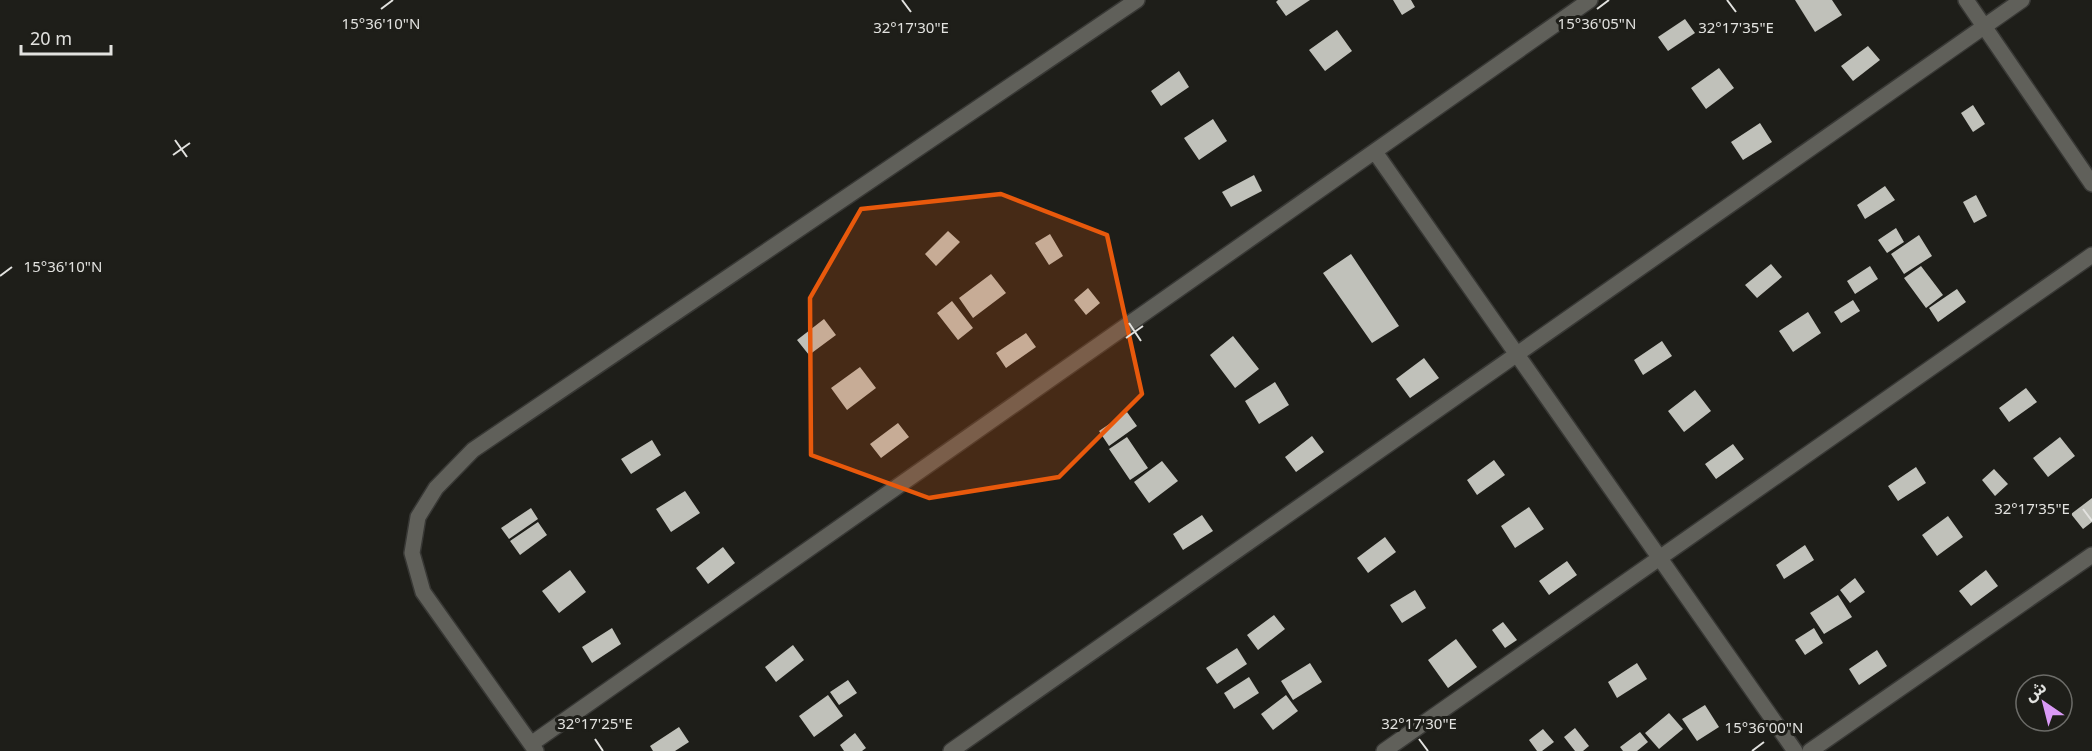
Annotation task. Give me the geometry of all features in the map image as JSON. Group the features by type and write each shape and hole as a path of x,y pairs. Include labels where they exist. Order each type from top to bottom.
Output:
{"street":[{"path":"1137,0 473,450 436,488 418,517 412,553 423,592 533,748 1590,0"},
{"path":"1966,0 2092,184"},
{"path":"951,751 2022,0"},
{"path":"1375,152 1795,751"},
{"path":"1384,751 2092,255"},
{"path":"1810,751 2092,555"}],"highlighted area":[{"path":"1001,194 1107,235 1142,394 1059,477 929,498 811,455 810,298 861,209"}],"building":[{"path":"1278,0 1310,0 1286,16 1276,2"},
{"path":"1393,0 1411,0 1415,7 1402,15"},
{"path":"1795,0 1832,0 1842,15 1815,32"},
{"path":"1685,19 1695,33 1668,51 1658,37"},
{"path":"1337,30 1352,51 1325,71 1309,50"},
{"path":"1868,46 1880,60 1853,81 1841,66"},
{"path":"1719,68 1734,88 1706,109 1691,88"},
{"path":"1179,71 1189,87 1161,106 1151,91"},
{"path":"1973,105 1985,124 1973,132 1961,113"},
{"path":"1213,119 1227,141 1199,160 1184,138"},
{"path":"1760,123 1772,142 1743,160 1731,142"},
{"path":"1254,175 1262,191 1231,207 1222,192"},
{"path":"1885,186 1895,200 1865,219 1857,205"},
{"path":"1976,195 1987,216 1974,223 1963,202"},
{"path":"1896,228 1904,242 1887,253 1878,240"},
{"path":"948,231 960,242 936,266 925,254"},
{"path":"1050,234 1063,256 1049,265 1035,243"},
{"path":"1919,235 1932,256 1904,274 1891,254"},
{"path":"1351,254 1399,326 1372,343 1323,273"},
{"path":"1771,264 1782,277 1757,298 1745,285"},
{"path":"1870,266 1878,279 1855,294 1847,281"},
{"path":"1921,266 1943,295 1926,308 1904,278"},
{"path":"991,274 1006,293 973,318 959,298"},
{"path":"1088,288 1100,303 1086,315 1074,300"},
{"path":"1957,289 1966,302 1938,322 1929,308"},
{"path":"1853,300 1860,311 1841,323 1834,312"},
{"path":"952,301 973,328 958,340 937,313"},
{"path":"1808,312 1821,333 1793,352 1779,331"},
{"path":"824,319 836,335 809,355 797,340"},
{"path":"1026,333 1036,347 1006,368 996,353"},
{"path":"1233,336 1259,369 1235,388 1210,355"},
{"path":"1662,341 1672,356 1643,375 1634,360"},
{"path":"1424,358 1439,378 1410,398 1396,379"},
{"path":"860,367 876,388 847,410 831,388"},
{"path":"1275,382 1289,405 1259,424 1245,401"},
{"path":"2026,388 2037,402 2009,422 1999,408"},
{"path":"1695,390 1711,411 1684,432 1668,411"},
{"path":"1127,412 1137,426 1109,446 1099,431"},
{"path":"898,423 909,437 881,458 870,444"},
{"path":"1312,436 1324,452 1296,472 1285,457"},
{"path":"1127,437 1148,468 1130,480 1109,449"},
{"path":"2060,437 2075,456 2048,477 2033,458"},
{"path":"652,440 661,455 631,474 621,459"},
{"path":"1733,444 1744,459 1716,479 1705,464"},
{"path":"1494,460 1505,475 1477,495 1467,480"},
{"path":"1162,461 1178,481 1149,503 1134,482"},
{"path":"1916,467 1926,483 1898,501 1888,486"},
{"path":"1994,469 2008,484 1995,496 1982,480"},
{"path":"685,491 700,513 671,532 656,509"},
{"path":"2092,498 2092,522 2083,529 2071,514"},
{"path":"1529,507 1544,529 1515,548 1501,526"},
{"path":"531,508 538,519 509,539 501,528"},
{"path":"1202,515 1213,531 1183,550 1173,534"},
{"path":"1948,516 1963,537 1937,556 1922,535"},
{"path":"538,522 547,535 520,555 510,541"},
{"path":"1385,537 1396,552 1368,573 1357,558"},
{"path":"1805,545 1814,560 1784,579 1776,565"},
{"path":"723,547 735,563 708,584 696,568"},
{"path":"1567,561 1577,575 1549,595 1539,581"},
{"path":"570,570 586,592 559,613 542,591"},
{"path":"1986,570 1998,586 1971,606 1959,591"},
{"path":"1855,578 1865,592 1850,603 1840,590"},
{"path":"1415,590 1426,608 1402,623 1390,605"},
{"path":"1838,595 1852,617 1824,634 1810,613"},
{"path":"1274,615 1285,629 1258,650 1247,635"},
{"path":"1503,622 1517,640 1505,648 1492,630"},
{"path":"612,628 621,644 592,663 582,647"},
{"path":"1814,628 1823,643 1805,655 1795,640"},
{"path":"1456,639 1477,667 1448,688 1428,660"},
{"path":"793,645 804,660 776,682 765,667"},
{"path":"1237,648 1247,664 1217,684 1206,668"},
{"path":"1877,650 1887,666 1859,685 1849,669"},
{"path":"1310,663 1322,682 1293,700 1281,681"},
{"path":"1637,663 1647,679 1617,698 1608,682"},
{"path":"1249,677 1259,693 1234,709 1224,693"},
{"path":"848,680 857,693 839,705 830,692"},
{"path":"828,695 843,716 814,737 799,716"},
{"path":"1286,695 1298,711 1273,730 1261,714"},
{"path":"1705,705 1719,727 1697,741 1682,719"},
{"path":"1669,713 1683,729 1659,749 1645,733"},
{"path":"679,727 689,742 675,751 653,751 650,746"},
{"path":"1575,728 1589,746 1583,751 1575,751 1564,737"},
{"path":"1543,729 1554,742 1542,751 1537,751 1529,740"},
{"path":"1640,732 1648,742 1637,751 1623,751 1620,747"},
{"path":"855,733 866,748 862,751 844,751 840,745"}]}
